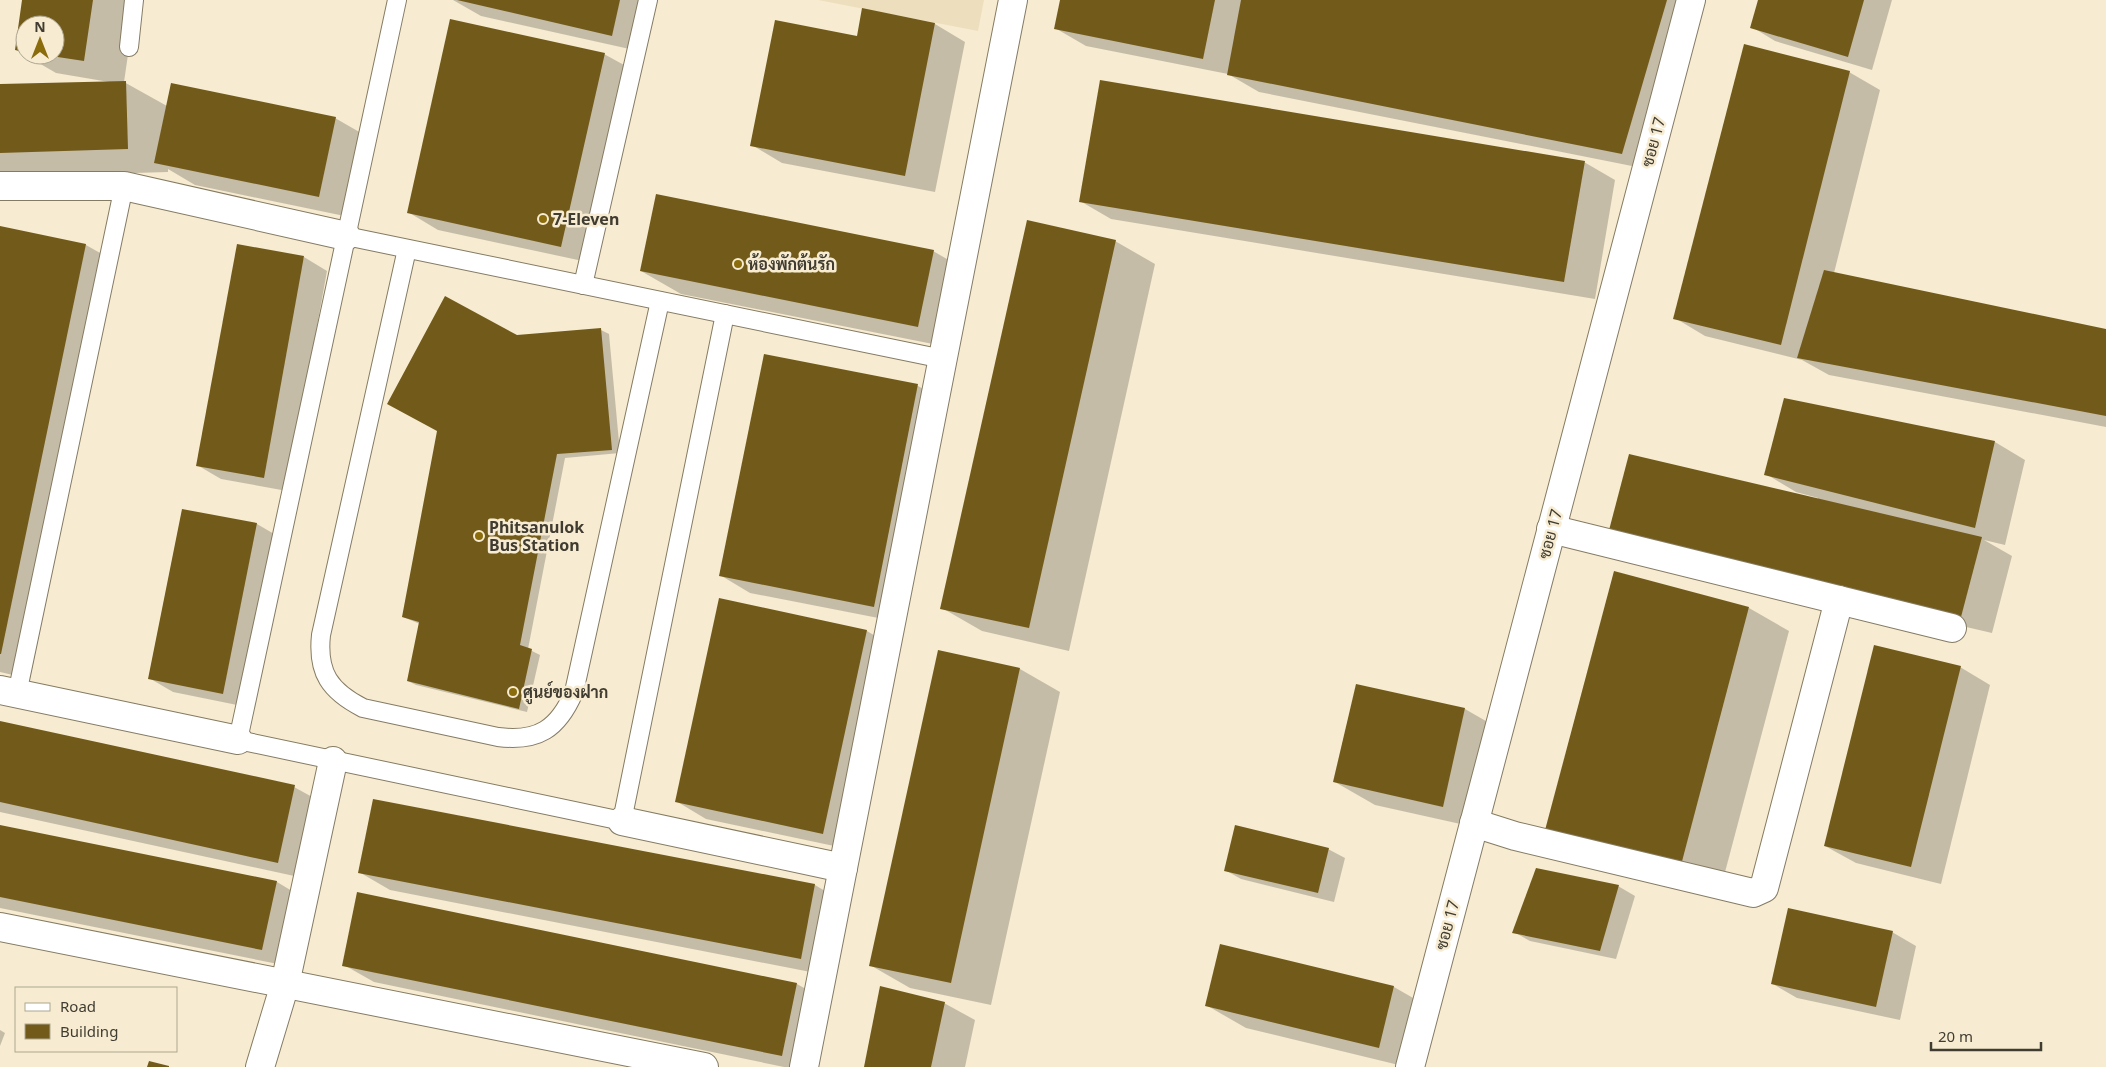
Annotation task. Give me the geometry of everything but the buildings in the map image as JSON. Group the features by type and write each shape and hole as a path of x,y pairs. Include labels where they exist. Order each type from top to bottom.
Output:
{"street":[{"path":"804,1067 1013,0"},
{"name":"ซอย 17","path":"1412,1066 1690,0"},
{"path":"0,186 124,186 346,236"},
{"path":"1552,529 1952,628"},
{"path":"1474,823 1515,836 1753,893 1760,891 1764,888 1839,600"},
{"path":"8,692 238,740"},
{"path":"260,1067 285,984 333,760"},
{"path":"622,821 843,868"},
{"path":"0,927 704,1067"}],"lane":[{"path":"129,47 134,0"},
{"path":"397,0 238,740 622,821 725,314"},
{"path":"582,285 648,0"},
{"path":"8,692 124,186"},
{"path":"346,236 943,359"},
{"path":"407,249 321,635 319,653 323,671 333,688 347,700 363,708 498,737 517,739 537,735 554,725 567,710 574,692 660,301"}],"shaded area":[{"path":"818,0 984,0 978,31"}],"place":[{"name":"7-Eleven","path":"543,219"},
{"name":"ห้องพักต้นรัก","path":"738,264"},
{"name":"Phitsanulok Bus Station","path":"479,536"},
{"name":"ศูนย์ของฝาก","path":"513,692"}]}
